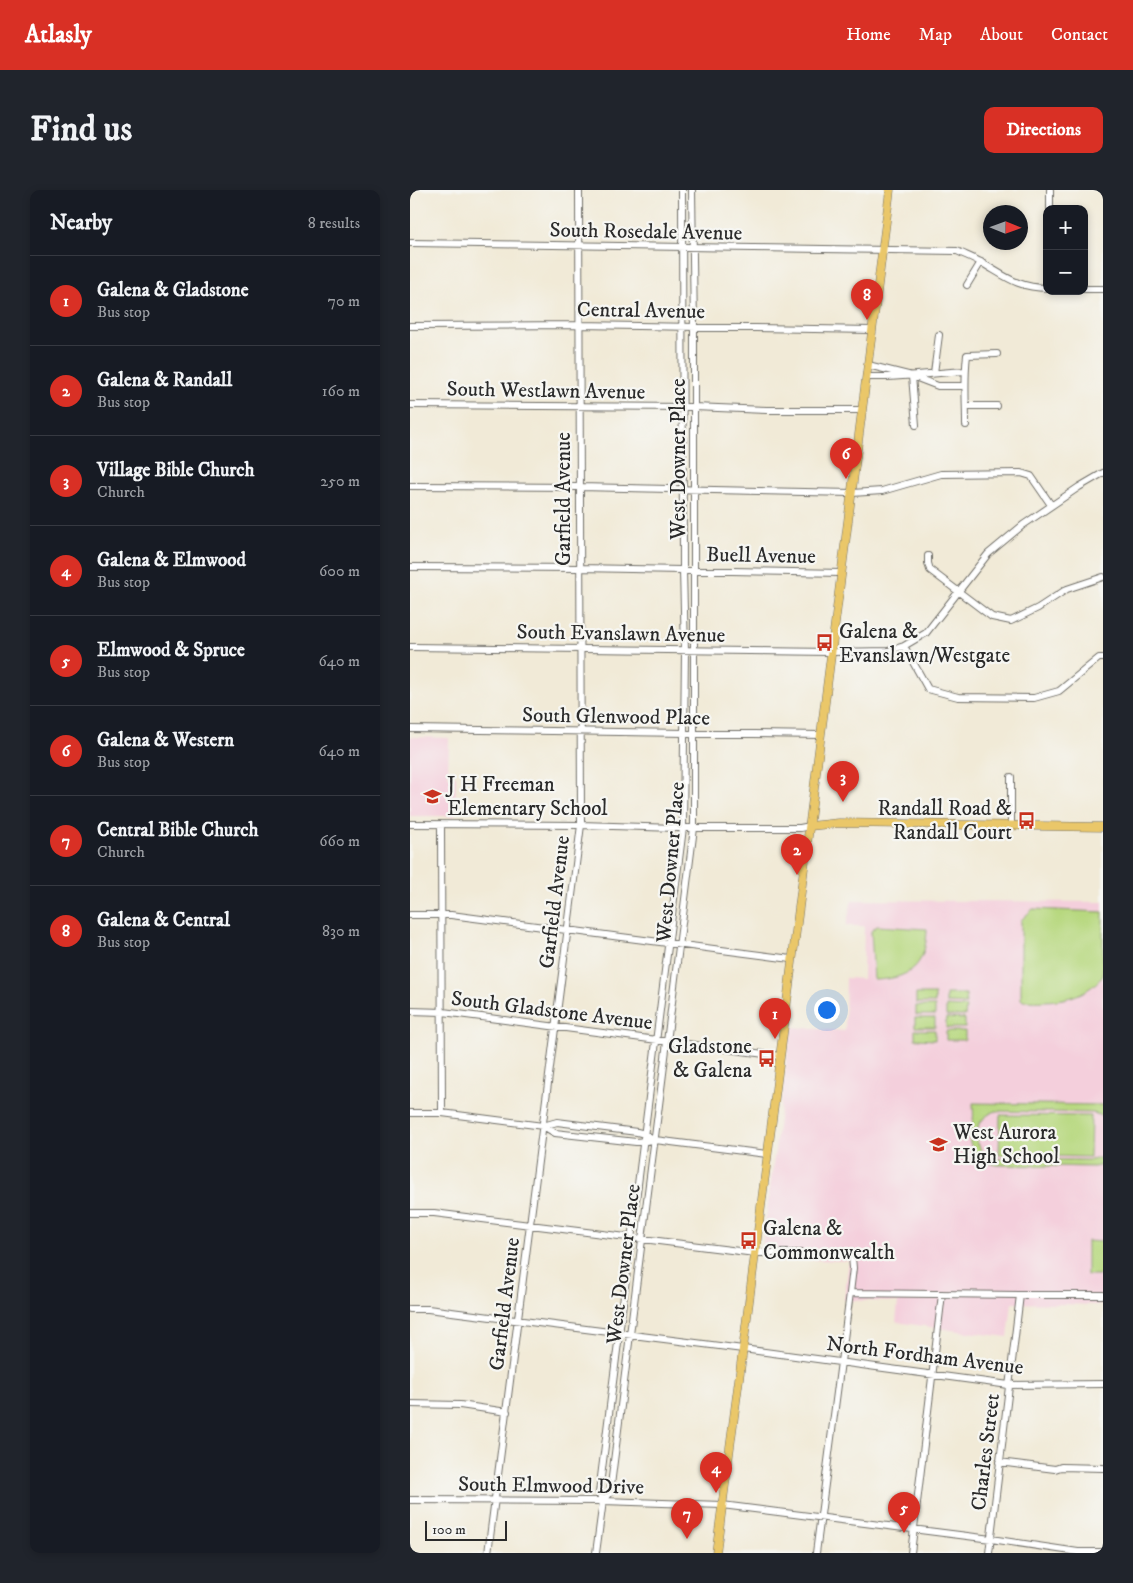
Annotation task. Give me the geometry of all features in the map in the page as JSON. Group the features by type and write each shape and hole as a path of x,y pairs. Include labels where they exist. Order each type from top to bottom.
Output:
{"main road":[{"path":"716,1553 890,190"},
{"path":"810,826 839,823 1103,826"}],"street":[{"name":"Garfield Avenue","path":"488,1553 581,825 580,190"},
{"name":"West Downer Place","path":"603,1501 599,1493 683,828 682,190"},
{"name":"West Downer Place","path":"596,1553 603,1501 610,1493 694,828 694,328 692,190"},
{"path":"1050,190 1050,205"},
{"name":"South Rosedale Avenue","path":"410,243 957,251 981,262 1006,279 1032,288 1043,288"},
{"path":"967,285 981,262"},
{"path":"1088,288 1103,289"},
{"name":"Central Avenue","path":"410,326 872,330"},
{"path":"934,373 940,335"},
{"path":"966,425 966,394 964,386 967,355 997,354"},
{"path":"868,364 912,376 938,386 964,386"},
{"path":"867,377 912,376 965,371"},
{"path":"912,376 916,425"},
{"name":"South Westlawn Avenue","path":"410,405 862,410"},
{"path":"966,406 997,406"},
{"path":"410,486 580,487 852,493 882,492 940,474 1021,473 1031,476 1051,505"},
{"name":"South Evanslawn Avenue","path":"410,647 684,651 888,651 904,646 926,633 988,554 1023,525 1051,505 1103,473"},
{"path":"928,556 930,570 992,617 1011,621 1038,608 1067,589 1103,577"},
{"name":"Buell Avenue","path":"410,568 580,568 841,573"},
{"path":"904,646 928,689 958,697 1034,698 1058,691 1099,658 1103,658"},
{"name":"South Glenwood Place","path":"410,730 821,735"},
{"path":"1011,777 1011,825"},
{"path":"410,824 581,825 683,828 800,828 810,826"},
{"path":"441,825 442,1113"},
{"path":"410,915 442,915 791,960"},
{"name":"South Gladstone Avenue","path":"410,1011 443,1012 780,1056"},
{"path":"410,1113 442,1113 543,1126 555,1133 636,1142 655,1140 767,1154"},
{"path":"543,1126 557,1122 645,1134 655,1140"},
{"path":"410,1213 434,1213 755,1253 848,1254 852,1257 850,1293 816,1553"},
{"path":"850,1293 1103,1295"},
{"path":"910,1553 942,1294"},
{"name":"Charles Street","path":"989,1553 1020,1295"},
{"name":"North Fordham Avenue","path":"410,1309 428,1309 743,1348 1009,1385 1103,1384"},
{"path":"410,1404 460,1405 507,1412"},
{"path":"999,1462 1055,1469 1061,1467 1103,1468"},
{"name":"South Elmwood Drive","path":"410,1500 603,1501 722,1505 991,1539 1078,1552 1103,1552"}],"shaded area":[{"name":"J H Freeman Elementary School","path":"410,737 449,738 448,776 456,776 455,816 410,816"},
{"name":"West Aurora High School","path":"852,900 1103,902 1103,1305 1012,1303 1008,1337 951,1330 896,1322 898,1302 844,1300 849,1261 761,1258 791,1027 845,1031 846,978 863,979 864,926 846,926"}],"green space":[{"path":"1033,909 1103,912 1103,976 1086,991 1056,1000 1023,1001 1021,999 1021,920"},
{"path":"877,926 927,929 923,952 914,968 897,977 874,980 871,931"},
{"path":"916,994 935,994 935,1003 916,1003"},
{"path":"946,994 966,994 966,1004 946,1003"},
{"path":"916,1006 935,1006 935,1015 916,1015"},
{"path":"946,1006 966,1007 965,1016 946,1016"},
{"path":"915,1018 935,1018 935,1027 915,1027"},
{"path":"946,1018 965,1019 965,1028 946,1028"},
{"path":"915,1030 935,1030 935,1040 915,1039"},
{"path":"946,1031 965,1031 965,1040 946,1040"},
{"path":"973,1103 1103,1105 1103,1116 1093,1113 996,1111 987,1115 981,1121 976,1135 981,1149 987,1155 996,1159 1091,1160 1103,1157 1103,1165 1094,1167 997,1165 986,1162 977,1155 971,1146 969,1133 973,1118"},
{"path":"1000,1115 1091,1116 1090,1157 999,1155"},
{"path":"1087,1241 1103,1242 1103,1275 1087,1275"}],"place":[{"name":"Galena & Central","path":"867,320"},
{"name":"Galena & Western","path":"846,479"},
{"name":"Galena & Evanslawn/Westgate","path":"825,643"},
{"name":"J H Freeman Elementary School","path":"433,796"},
{"name":"Village Bible Church","path":"843,802"},
{"name":"Randall Road & Randall Court","path":"1026,820"},
{"name":"Galena & Randall","path":"797,875"},
{"name":"Galena & Gladstone","path":"775,1039"},
{"name":"Gladstone & Galena","path":"766,1058"},
{"name":"West Aurora High School","path":"939,1144"},
{"name":"Galena & Commonwealth","path":"749,1240"},
{"name":"Galena & Elmwood","path":"716,1493"},
{"name":"Elmwood & Spruce","path":"904,1533"},
{"name":"Central Bible Church","path":"687,1539"}]}
